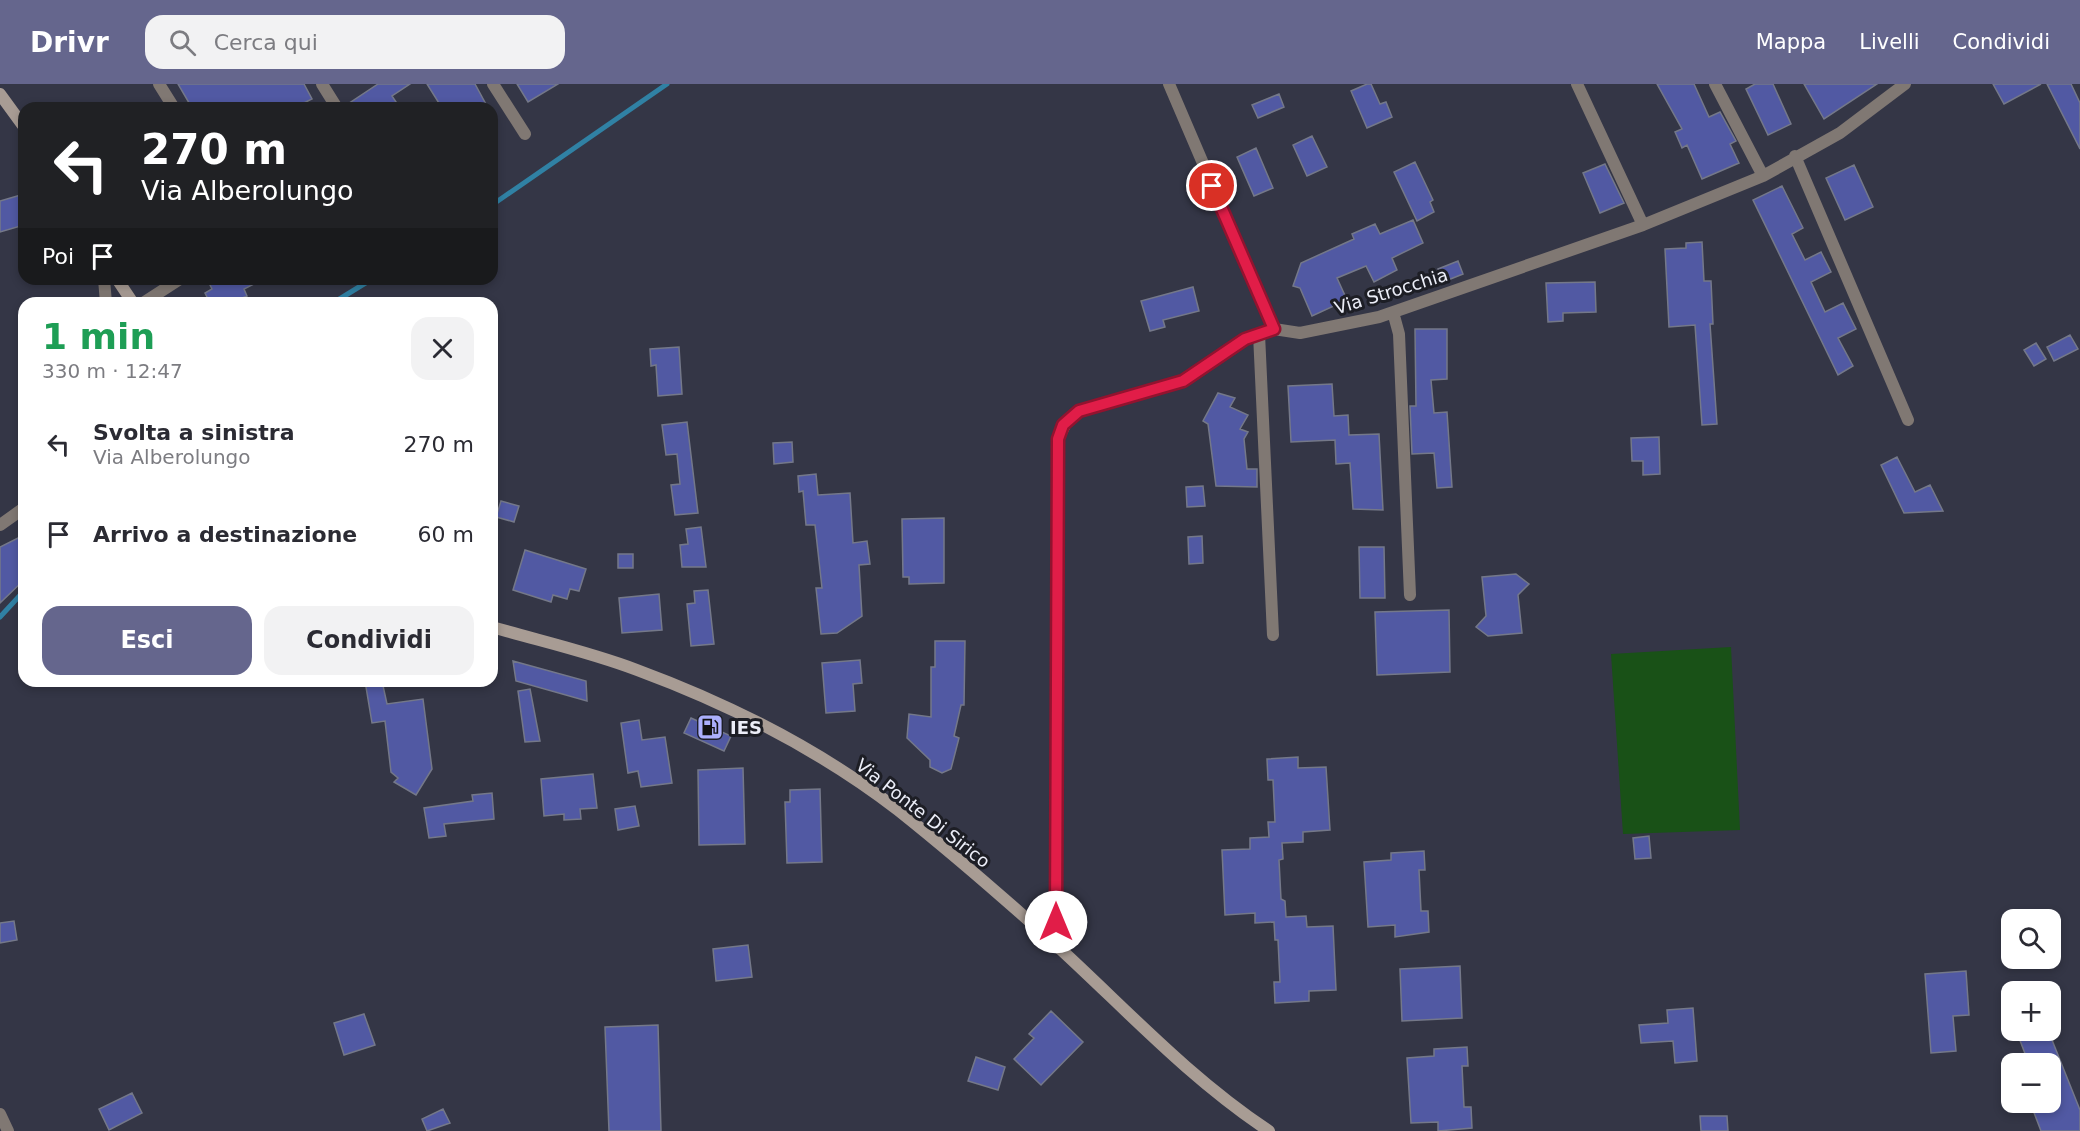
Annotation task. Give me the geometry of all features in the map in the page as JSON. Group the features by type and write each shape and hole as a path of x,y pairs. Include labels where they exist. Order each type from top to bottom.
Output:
{"street":[{"path":"159,84 170,102"},
{"path":"322,84 333,102"},
{"path":"493,84 525,134"},
{"path":"1168,84 1274,329"},
{"path":"1577,84 1643,225"},
{"path":"1715,84 1762,176"},
{"name":"Via Strocchia","path":"1056,945 1060,432 1068,419 1079,411 1183,381 1245,339 1258,334 1274,329 1300,333 1393,312 1643,225 1762,176 1840,132 1905,84"},
{"path":"0,94 18,120"},
{"path":"1795,156 1908,420"},
{"path":"152,297 171,285"},
{"path":"1393,312 1399,334 1410,595"},
{"path":"1258,334 1273,635"},
{"path":"0,525 18,512"},
{"name":"Via Ponte Di Sirico","path":"498,629 636,669 756,721 840,770 897,810 1056,945 1177,1062 1223,1100 1269,1131"},
{"path":"0,1114 8,1131"}],"green space":[{"path":"1731,647 1740,830 1623,834 1611,654"}],"building":[{"path":"178,84 304,84 312,99 306,102 188,102"},
{"path":"378,84 410,84 392,96 396,102 351,102"},
{"path":"427,84 475,84 485,102 438,102"},
{"path":"517,84 558,84 528,102"},
{"path":"1371,84 1380,104 1386,102 1392,117 1367,128 1351,91"},
{"path":"1657,84 1694,84 1709,117 1720,112 1736,141 1730,144 1739,163 1702,179 1687,145 1682,148 1675,132 1682,129"},
{"path":"1755,84 1773,84 1791,124 1768,135 1746,89"},
{"path":"1804,84 1877,84 1824,119"},
{"path":"1993,84 2041,84 2004,104"},
{"path":"2047,84 2071,84 2080,103 2080,149"},
{"path":"1279,94 1284,107 1258,118 1252,105"},
{"path":"1312,136 1327,167 1307,176 1293,145"},
{"path":"1256,148 1273,188 1254,196 1237,157"},
{"path":"1415,162 1433,200 1430,202 1434,212 1417,221 1394,172"},
{"path":"1605,164 1624,203 1600,213 1583,173"},
{"path":"1854,165 1873,207 1845,220 1826,178"},
{"path":"1782,186 1803,228 1792,234 1805,260 1821,252 1831,272 1811,282 1825,312 1843,303 1856,329 1838,338 1853,366 1838,375 1753,200"},
{"path":"18,196 18,227 0,232 0,201"},
{"path":"1413,220 1423,243 1392,258 1397,270 1374,282 1366,266 1337,278 1347,300 1312,316 1300,288 1293,286 1301,263 1354,239 1352,234 1375,224 1380,234"},
{"path":"1702,242 1704,281 1711,281 1713,324 1710,324 1717,424 1702,425 1695,325 1669,327 1665,249 1686,248 1686,243"},
{"path":"1458,261 1463,274 1443,282 1438,269"},
{"path":"1595,282 1596,312 1563,313 1563,321 1548,322 1546,283"},
{"path":"210,285 252,285 244,289 247,296 245,297 207,297 205,293 212,289"},
{"path":"1193,287 1199,311 1163,320 1165,327 1150,331 1141,301"},
{"path":"1415,329 1447,329 1447,379 1431,380 1434,413 1447,412 1452,487 1437,488 1434,453 1412,454 1410,406 1416,406"},
{"path":"2070,335 2078,349 2054,361 2047,347"},
{"path":"2036,343 2046,359 2034,366 2024,350"},
{"path":"679,347 682,394 658,396 656,365 651,366 650,349"},
{"path":"1332,384 1334,416 1348,415 1349,435 1379,434 1383,510 1353,509 1350,463 1336,464 1335,440 1291,442 1288,386"},
{"path":"1218,393 1235,398 1230,407 1248,415 1240,429 1248,432 1244,439 1247,469 1257,469 1257,487 1216,486 1208,424 1203,421"},
{"path":"687,422 698,513 675,515 671,485 680,484 677,454 666,455 662,425"},
{"path":"1659,437 1660,474 1643,475 1643,461 1632,461 1631,438"},
{"path":"792,442 793,462 774,464 773,443"},
{"path":"1897,457 1915,492 1930,485 1943,511 1904,513 1881,465"},
{"path":"816,474 818,495 850,493 853,543 867,541 870,564 859,565 862,616 837,633 821,634 816,588 822,588 815,525 806,525 803,491 799,492 798,476"},
{"path":"1203,486 1205,506 1187,507 1186,487"},
{"path":"501,501 519,506 514,522 498,518"},
{"path":"944,518 944,583 909,584 909,577 903,577 902,519"},
{"path":"701,527 706,567 682,567 680,545 688,544 686,529"},
{"path":"1202,536 1203,563 1189,564 1188,537"},
{"path":"18,538 18,586 0,603 0,547"},
{"path":"1359,547 1384,547 1385,598 1360,598"},
{"path":"525,550 586,569 579,591 570,589 567,599 553,595 551,602 513,590"},
{"path":"618,554 633,554 633,568 618,568"},
{"path":"1516,574 1529,584 1518,595 1522,633 1488,636 1476,627 1486,616 1482,577"},
{"path":"708,590 714,644 691,646 687,604 695,603 694,591"},
{"path":"659,594 662,630 622,633 619,598"},
{"path":"1449,610 1450,672 1377,675 1375,612"},
{"path":"935,641 965,641 964,705 961,705 954,736 959,738 951,769 942,773 930,767 930,760 907,738 909,714 931,717 931,667 935,667"},
{"path":"860,660 862,683 853,684 855,711 826,713 822,663"},
{"path":"513,661 586,681 587,701 516,681"},
{"path":"366,687 383,687 387,704 423,699 432,769 416,795 394,782 398,778 391,772 385,721 372,723"},
{"path":"530,689 540,741 525,742 518,691"},
{"path":"691,718 731,736 724,751 684,733"},
{"path":"639,720 642,740 665,737 672,783 641,787 638,771 628,773 621,723"},
{"path":"1298,757 1298,768 1326,767 1330,830 1303,832 1303,842 1282,843 1283,859 1279,860 1281,899 1285,901 1286,917 1306,916 1307,927 1333,926 1336,990 1309,991 1309,1001 1275,1003 1274,982 1280,982 1278,940 1275,940 1274,922 1255,923 1255,913 1225,915 1222,850 1250,849 1250,838 1269,837 1268,822 1275,822 1273,780 1268,780 1267,759"},
{"path":"743,768 745,844 699,845 698,770"},
{"path":"593,774 597,808 580,809 581,819 564,820 564,814 544,816 541,779"},
{"path":"820,789 822,862 787,863 785,802 790,802 790,790"},
{"path":"492,793 494,819 444,824 446,836 429,838 424,808 473,801 472,795"},
{"path":"635,806 639,826 618,830 615,809"},
{"path":"1649,836 1651,858 1635,859 1633,838"},
{"path":"1424,851 1425,870 1419,870 1421,911 1428,911 1429,932 1395,937 1395,925 1368,927 1364,862 1391,860 1391,853"},
{"path":"14,921 17,940 0,943 0,923"},
{"path":"748,945 752,977 716,981 713,949"},
{"path":"1460,966 1462,1018 1402,1021 1400,969"},
{"path":"1966,971 1969,1015 1953,1016 1956,1051 1931,1053 1925,974"},
{"path":"1693,1008 1697,1061 1675,1063 1673,1041 1641,1043 1639,1025 1668,1023 1667,1010"},
{"path":"1051,1011 1083,1042 1041,1085 1014,1059 1034,1038 1029,1034"},
{"path":"364,1014 375,1045 344,1055 334,1023"},
{"path":"658,1025 661,1131 609,1131 605,1027"},
{"path":"2020,1041 2052,1041 2057,1053 2025,1053"},
{"path":"1467,1047 1468,1066 1462,1066 1464,1107 1471,1107 1472,1128 1438,1131 1438,1122 1411,1123 1407,1058 1434,1056 1434,1049"},
{"path":"976,1057 1005,1067 998,1090 968,1081"},
{"path":"2061,1062 2080,1110 2080,1131 2041,1131 2034,1113 2061,1113"},
{"path":"132,1093 142,1113 109,1130 99,1109"},
{"path":"443,1109 450,1123 427,1131 422,1119"},
{"path":"1700,1116 1727,1116 1728,1131 1701,1131"}],"waterway":[{"path":"498,201 667,84"},
{"path":"343,297 362,285"},
{"path":"0,617 18,598"}],"place":[{"name":"IES","path":"710,727"}],"route":[{"path":"1056,922 1058,439 1063,425 1073,414 1183,381 1245,339 1274,329 1212,186"}]}
